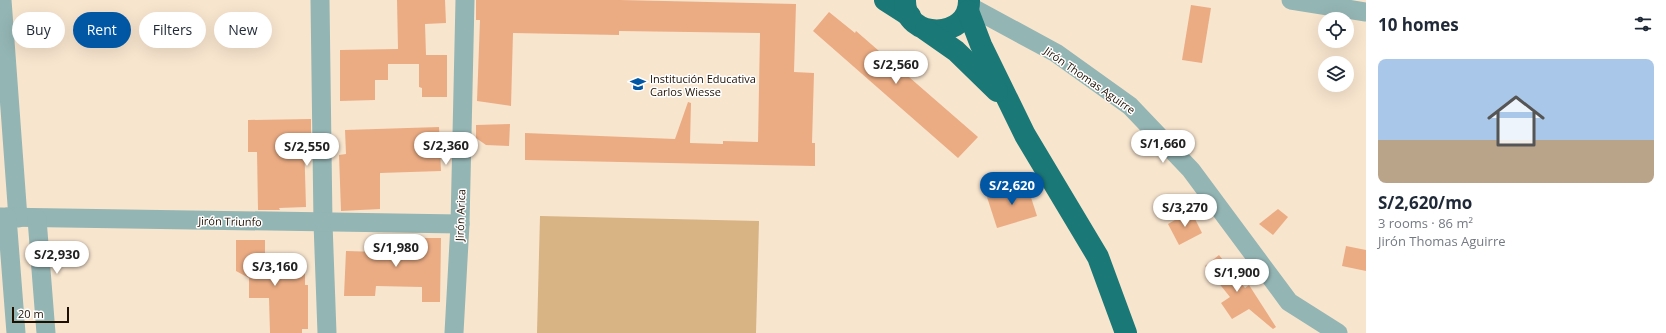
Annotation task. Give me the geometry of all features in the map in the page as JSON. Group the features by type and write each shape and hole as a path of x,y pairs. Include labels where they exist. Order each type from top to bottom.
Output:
{"highway":[{"path":"884,0 907,8 919,26 956,51 1008,101"},
{"path":"926,30 937,32 948,30 958,24 969,5"},
{"path":"969,5 981,45 1025,135 1098,257 1126,333"}],"street":[{"path":"2,0 9,218 16,333"},
{"path":"320,0 323,223 327,333"},
{"name":"Jirón Arica","path":"454,333 460,224 464,0"},
{"path":"1291,0 1366,12"},
{"name":"Jirón Thomas Aguirre","path":"969,5 1056,54 1130,106 1191,170 1289,302 1338,333"},
{"name":"Jirón Triunfo","path":"9,218 460,224"},
{"path":"37,219 46,333"}],"shaded area":[{"path":"540,216 759,221 756,333 537,333"}],"building":[{"path":"397,0 445,0 446,23 425,24 426,55 447,55 447,97 422,97 422,88 419,87 419,64 388,64 388,80 375,80 375,100 340,101 340,50 398,49"},
{"path":"476,0 620,0 796,4 794,72 814,73 812,143 815,143 815,166 525,160 525,133 675,139 688,102 691,103 690,143 723,144 723,141 758,142 760,33 619,31 619,35 513,33 511,106 477,101 480,20 476,20"},
{"path":"1191,5 1211,8 1202,63 1182,60"},
{"path":"829,12 855,33 856,31 978,137 958,158 813,31"},
{"path":"311,119 311,139 304,139 306,207 279,208 280,210 258,210 257,152 248,152 248,120"},
{"path":"510,124 509,146 486,145 476,138 476,125"},
{"path":"439,127 441,171 380,173 380,209 341,211 339,155 346,154 345,130"},
{"path":"1027,185 1037,216 997,228 987,197"},
{"path":"1278,209 1288,217 1273,235 1259,224"},
{"path":"1191,211 1202,233 1179,245 1168,224"},
{"path":"441,238 440,302 422,302 422,287 376,286 375,296 344,296 346,251 380,252 380,239"},
{"path":"236,240 265,240 265,259 274,260 274,265 305,264 305,285 308,285 308,329 302,329 302,333 270,333 269,298 249,298 249,278 236,271"},
{"path":"1346,246 1366,250 1366,271 1342,266"},
{"path":"1219,255 1245,288 1249,285 1276,327 1273,329 1249,309 1232,319 1221,303 1230,297 1205,266"}],"place":[{"name":"Institución Educativa Carlos Wiesse","path":"638,84"}]}
